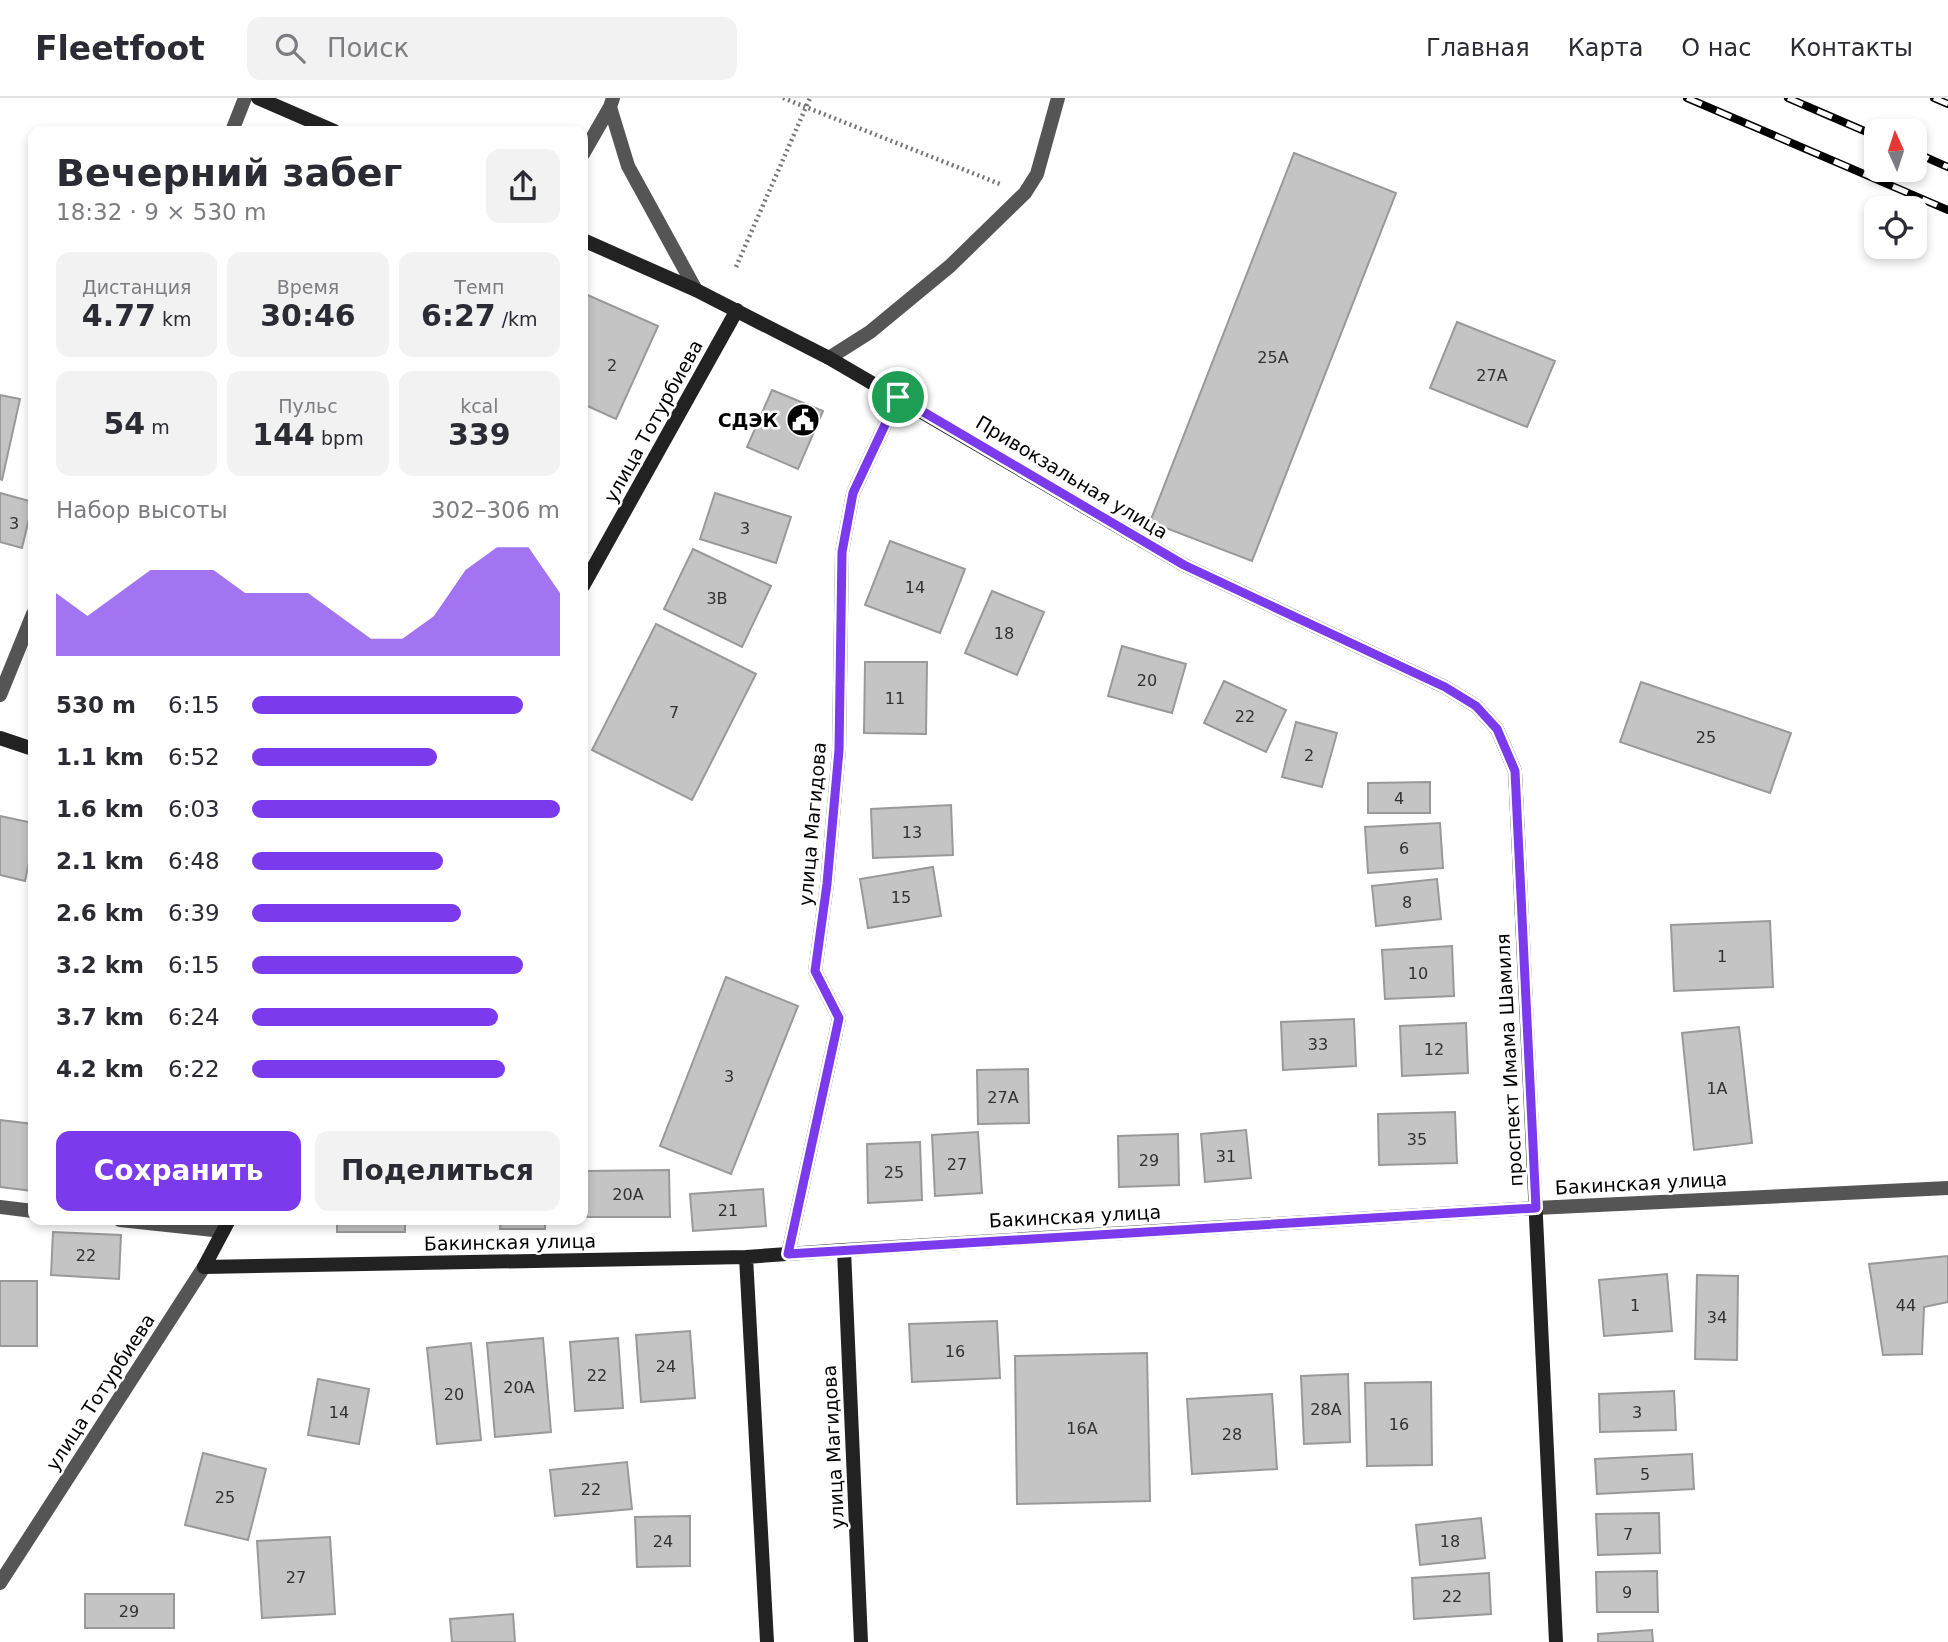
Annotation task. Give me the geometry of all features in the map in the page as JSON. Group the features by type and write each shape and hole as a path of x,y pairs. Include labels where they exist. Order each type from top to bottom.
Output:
{"main road":[{"path":"258,98 322,126"},
{"name":"Привокзальная улица","path":"588,242 696,290 829,358 1184,565 1445,687 1476,706 1497,729 1515,771"},
{"name":"улица Тотурбиева","path":"588,577 737,310"},
{"path":"0,738 28,747"},
{"name":"проспект Имама Шамиля","path":"1515,771 1556,1642"},
{"name":"улица Тотурбиева","path":"204,1267 226,1225"},
{"name":"Бакинская улица","path":"204,1267 746,1256 844,1250"},
{"name":"улица Магидова","path":"844,1250 861,1642"},
{"path":"746,1256 767,1642"}],"street":[{"path":"234,126 246,98"},
{"path":"829,358 870,332 930,283 1026,193 1037,174 1058,98"},
{"path":"588,145 612,103"},
{"path":"612,103 628,166 696,290"},
{"name":"улица Магидова","path":"788,1254 839,1018 815,971 827,884 839,750 842,552 853,493 898,397"},
{"path":"0,695 28,626"},
{"name":"Бакинская улица","path":"844,1250 1536,1208 1948,1188"},
{"path":"0,1207 28,1210"},
{"name":"улица Тотурбиева","path":"0,1583 204,1267"}],"path":[{"path":"783,98 1026,193"},
{"path":"736,267 810,98"}],"building":[{"path":"1294,153 1396,193 1252,561 1150,522"},
{"path":"588,295 658,326 616,419 588,406"},
{"path":"1457,322 1555,361 1527,427 1430,388"},
{"path":"772,390 823,411 798,469 747,447"},
{"path":"0,395 20,399 2,480 0,479"},
{"path":"0,493 28,501 28,523 22,548 0,542"},
{"path":"715,493 791,517 776,563 700,539"},
{"path":"890,541 965,569 940,633 865,605"},
{"path":"693,549 771,586 742,647 664,609"},
{"path":"992,591 1044,612 1017,675 965,653"},
{"path":"656,624 756,674 692,800 592,750"},
{"path":"1122,646 1186,664 1172,713 1108,696"},
{"path":"865,662 927,662 926,734 864,733"},
{"path":"1224,681 1286,710 1266,752 1204,723"},
{"path":"1641,682 1791,733 1770,793 1620,742"},
{"path":"1296,722 1337,733 1322,787 1282,777"},
{"path":"1430,782 1430,813 1368,813 1368,783"},
{"path":"951,805 953,855 873,858 871,809"},
{"path":"0,816 28,822 28,867 25,881 0,875"},
{"path":"1440,823 1443,868 1368,873 1365,827"},
{"path":"933,867 941,916 868,928 860,879"},
{"path":"1437,879 1441,919 1376,926 1372,886"},
{"path":"1770,921 1773,987 1674,991 1671,925"},
{"path":"1452,946 1454,996 1385,999 1382,950"},
{"path":"726,977 798,1006 731,1174 660,1146"},
{"path":"1354,1019 1356,1066 1283,1070 1281,1022"},
{"path":"1466,1023 1468,1073 1402,1076 1400,1026"},
{"path":"1739,1027 1752,1143 1694,1150 1682,1033"},
{"path":"1028,1069 1029,1123 978,1124 977,1070"},
{"path":"1455,1112 1457,1163 1379,1165 1378,1114"},
{"path":"0,1120 28,1123 28,1190 0,1187"},
{"path":"1246,1130 1251,1178 1205,1182 1201,1134"},
{"path":"978,1132 982,1193 935,1196 932,1135"},
{"path":"1178,1134 1179,1185 1119,1187 1118,1136"},
{"path":"920,1142 922,1200 868,1203 867,1144"},
{"path":"669,1170 670,1217 588,1217 588,1171"},
{"path":"763,1189 766,1226 693,1231 690,1194"},
{"path":"337,1225 405,1225 405,1232 337,1232"},
{"path":"500,1225 545,1225 545,1229 500,1229"},
{"path":"53,1232 121,1235 119,1279 51,1275"},
{"path":"1948,1256 1948,1302 1924,1307 1922,1354 1883,1355 1869,1264"},
{"path":"1667,1274 1672,1331 1604,1336 1599,1280"},
{"path":"1697,1275 1738,1276 1737,1360 1695,1359"},
{"path":"0,1281 37,1281 37,1346 0,1346"},
{"path":"997,1321 1000,1378 912,1382 909,1324"},
{"path":"690,1331 695,1398 641,1402 636,1335"},
{"path":"543,1338 551,1432 495,1437 487,1343"},
{"path":"618,1338 623,1408 575,1411 570,1342"},
{"path":"471,1343 481,1440 437,1444 427,1348"},
{"path":"1147,1353 1150,1501 1017,1504 1015,1356"},
{"path":"1348,1374 1350,1442 1304,1444 1301,1376"},
{"path":"318,1379 369,1389 359,1444 308,1435"},
{"path":"1431,1382 1432,1465 1367,1466 1365,1383"},
{"path":"1674,1391 1676,1430 1600,1432 1599,1394"},
{"path":"1272,1394 1277,1469 1192,1474 1187,1399"},
{"path":"203,1453 266,1469 248,1540 185,1525"},
{"path":"1692,1454 1694,1489 1597,1494 1595,1459"},
{"path":"627,1462 632,1509 555,1516 550,1470"},
{"path":"1659,1513 1660,1553 1598,1555 1596,1514"},
{"path":"690,1516 690,1566 637,1567 635,1517"},
{"path":"1481,1518 1485,1558 1420,1565 1416,1525"},
{"path":"330,1537 335,1614 262,1618 257,1541"},
{"path":"1657,1571 1658,1612 1597,1612 1596,1572"},
{"path":"1489,1573 1491,1614 1414,1619 1412,1578"},
{"path":"85,1594 174,1594 174,1628 85,1628"},
{"path":"513,1614 515,1642 452,1642 450,1619"},
{"path":"1652,1630 1653,1642 1598,1642 1598,1634"}],"railway":[{"path":"1687,98 1948,210"},
{"path":"1788,98 1864,131"},
{"path":"1934,98 1948,104"},
{"path":"1927,158 1948,167"}],"place":[{"name":"СДЭК","path":"803,420"}],"route":[{"path":"898,397 1184,565 1445,687 1476,706 1497,729 1515,771 1536,1208 788,1254 839,1018 815,971 827,884 839,750 842,552 853,493 898,397"}]}
